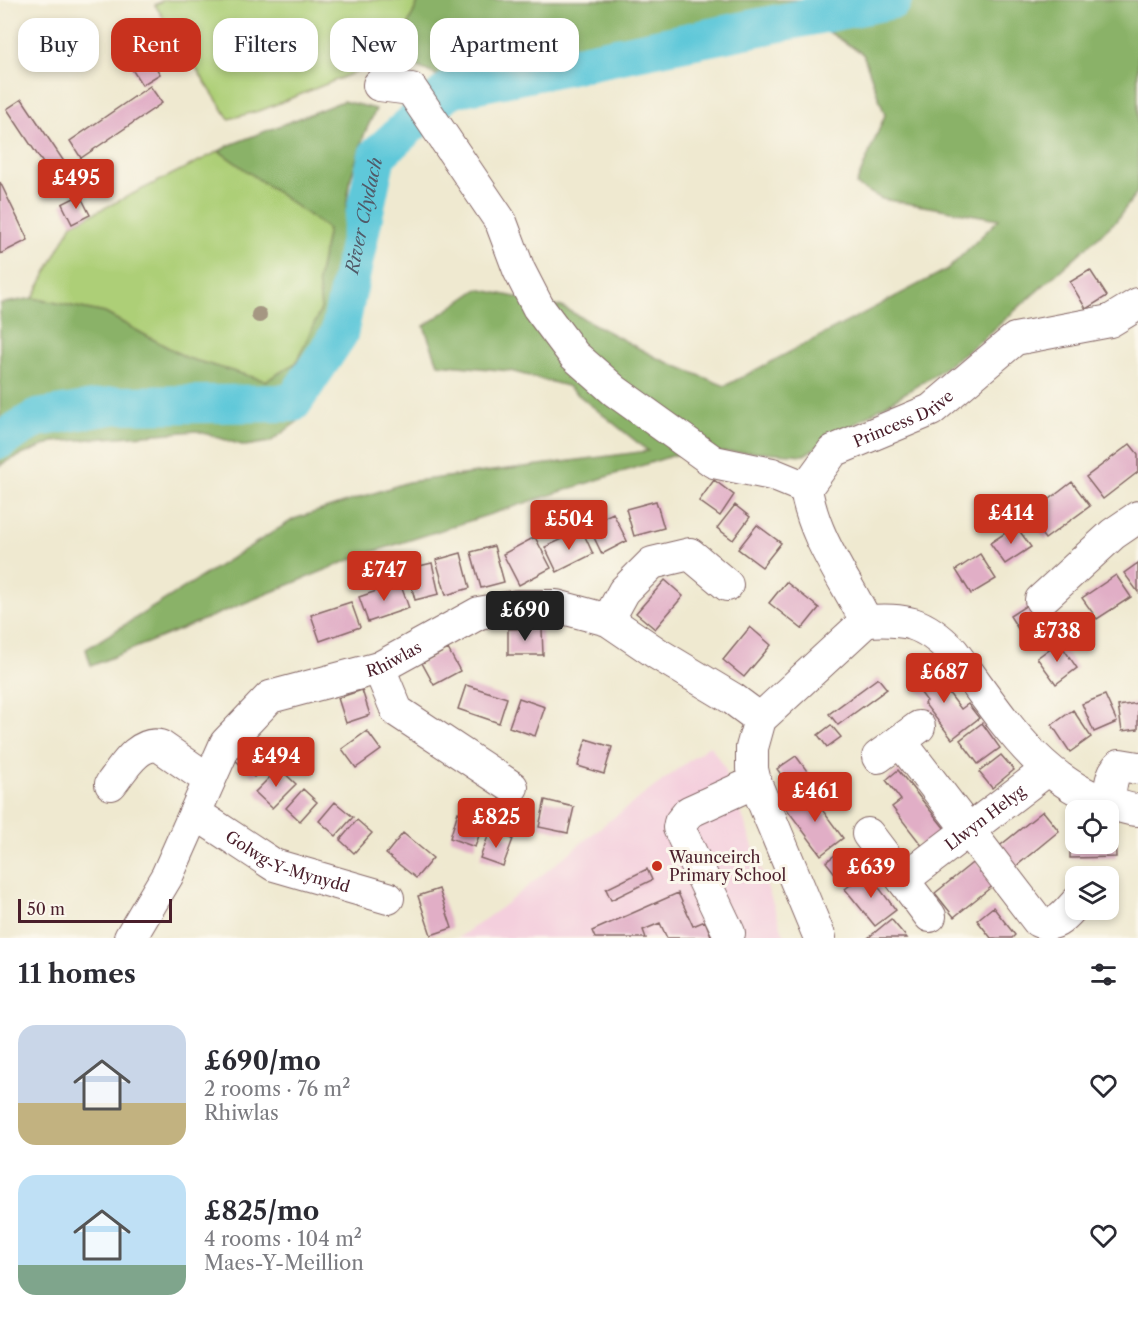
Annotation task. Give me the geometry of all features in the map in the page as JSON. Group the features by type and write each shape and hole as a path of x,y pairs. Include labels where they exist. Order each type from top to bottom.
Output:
{"street":[{"path":"379,86 411,89 501,222 519,270 538,307 574,355 615,391 714,462 772,474 806,488 809,510 817,532 866,621"},
{"name":"Princess Drive","path":"806,488 833,451 930,410 1015,339 1110,321 1138,304"},
{"path":"1041,600 1113,534 1138,517"},
{"path":"608,620 624,591 652,563 690,554 727,585"},
{"name":"Rhiwlas","path":"130,938 167,876 226,743 270,697 379,668 479,614 517,606 556,606 608,620 658,654 733,699 760,719"},
{"path":"820,938 755,782 752,769 752,748 760,719 866,621 896,620 921,626 940,638 1023,744 1047,770 1073,788 1093,798 1123,806"},
{"path":"379,668 397,711 512,787"},
{"path":"899,742 1038,921 1046,925 1055,923 1065,913"},
{"path":"111,784 140,749 153,744 160,746 196,771 211,776"},
{"path":"1123,806 1112,777 1120,765 1138,768"},
{"name":"Llwyn Helyg","path":"903,880 1047,770"},
{"path":"729,933 679,828 680,823 689,812 755,782"},
{"name":"Golwg-Y-Mynydd","path":"195,813 274,865 388,898"},
{"path":"868,834 930,916"}],"shaded area":[{"name":"Waunceirch Primary School","path":"710,745 726,770 726,782 740,809 785,938 458,938 502,907 605,824"}],"green space":[{"path":"163,0 419,0 411,18 330,18 330,72 356,72 262,110 229,119 198,72 201,72 201,18 163,18 155,5"},
{"path":"419,0 1138,0 1138,191 1116,221 983,339 933,376 804,455 762,452 681,453 357,557 91,666 86,649 294,519 408,482 648,451 567,386 510,371 438,364 424,326 478,289 562,307 657,358 725,386 948,269 999,219 882,199 856,185 885,115 863,54 790,7 579,51 579,18 430,18 430,72 479,72 446,79 418,67 418,18 411,18"},
{"path":"343,101 376,109 364,135 349,184 344,234 335,282 329,375 305,416 270,442 245,446 197,431 53,442 0,466 0,304 33,298 105,313 187,358 266,381 296,363 321,309 318,280 328,229 219,151"},
{"path":"219,151 328,229 318,280 321,309 296,363 266,381 187,358 105,313 33,298 72,224"}],"building":[{"path":"134,72 159,72 160,74 142,85"},
{"path":"150,86 162,103 81,158 70,141"},
{"path":"22,99 67,166 52,177 7,109"},
{"path":"0,182 28,240 0,254"},
{"path":"80,195 90,215 72,224 62,204"},
{"path":"1090,270 1107,296 1086,309 1070,282"},
{"path":"1130,444 1138,454 1138,472 1103,499 1086,477"},
{"path":"714,480 734,495 720,516 699,501"},
{"path":"1072,482 1090,506 1045,539 1028,516"},
{"path":"656,501 664,528 634,536 626,509"},
{"path":"735,505 750,517 733,540 717,528"},
{"path":"613,513 627,541 602,554 588,525"},
{"path":"757,525 781,543 762,567 738,549"},
{"path":"1016,526 1031,547 1005,564 990,543"},
{"path":"582,530 593,554 557,572 545,547"},
{"path":"535,537 551,568 519,585 503,554"},
{"path":"494,546 504,582 481,588 471,552"},
{"path":"461,553 470,588 446,595 436,560"},
{"path":"980,554 996,579 971,594 956,570"},
{"path":"432,563 439,594 415,600 407,569"},
{"path":"1138,563 1138,592 1124,573"},
{"path":"1116,575 1131,597 1097,619 1082,598"},
{"path":"665,580 683,596 655,629 636,613"},
{"path":"786,582 819,608 802,629 769,603"},
{"path":"400,583 409,608 368,622 359,597"},
{"path":"351,602 360,627 320,641 311,615"},
{"path":"1030,603 1049,631 1028,645 1010,616"},
{"path":"750,627 771,645 744,677 723,660"},
{"path":"508,629 542,629 543,655 508,655"},
{"path":"1059,642 1077,668 1056,684 1037,658"},
{"path":"448,649 460,671 434,685 422,663"},
{"path":"929,667 961,709 968,704 979,718 952,739 924,703 927,701 911,680"},
{"path":"878,678 887,689 838,725 829,714"},
{"path":"466,685 507,698 499,723 458,709"},
{"path":"362,690 370,715 346,723 338,698"},
{"path":"1105,695 1117,722 1094,732 1082,704"},
{"path":"519,698 545,707 535,736 509,727"},
{"path":"1138,703 1138,729 1122,731 1118,706"},
{"path":"1073,710 1091,737 1070,752 1052,725"},
{"path":"982,723 1000,748 978,764 960,740"},
{"path":"831,725 841,737 827,747 818,735"},
{"path":"367,731 381,750 356,768 342,749"},
{"path":"586,739 612,747 604,774 578,766"},
{"path":"252,740 272,758 254,777 234,759"},
{"path":"1001,755 1014,770 992,788 979,772"},
{"path":"796,756 815,782 796,795 777,769"},
{"path":"279,768 296,784 272,808 255,792"},
{"path":"898,770 945,829 923,847 892,807 901,800 886,780"},
{"path":"303,789 317,802 300,821 286,808"},
{"path":"809,792 843,838 821,855 786,808"},
{"path":"545,800 574,807 568,833 539,827"},
{"path":"335,802 353,817 336,836 319,821"},
{"path":"1043,811 1059,831 1009,872 992,852"},
{"path":"458,812 484,821 475,847 450,838"},
{"path":"357,820 372,833 354,853 340,840"},
{"path":"490,831 513,839 503,866 480,858"},
{"path":"403,833 433,858 416,878 386,854"},
{"path":"840,851 859,874 844,885 826,862"},
{"path":"1070,854 1116,854 1116,857 1070,858"},
{"path":"976,860 995,884 954,917 935,893"},
{"path":"647,869 652,880 611,900 606,889"},
{"path":"867,872 896,910 875,926 845,889"},
{"path":"439,889 452,928 431,935 418,896"},
{"path":"678,893 693,926 705,921 712,938 667,938 660,923 643,930 646,938 595,938 592,931"},
{"path":"993,907 1015,935 1012,938 991,938 977,920"},
{"path":"891,919 907,938 868,938"}],"waterway":[{"name":"River Clydach","path":"0,440 37,418 118,405 293,403 339,334 377,155 449,90 893,0"}],"place":[{"name":"Waunceirch Primary School","path":"657,866"}]}
